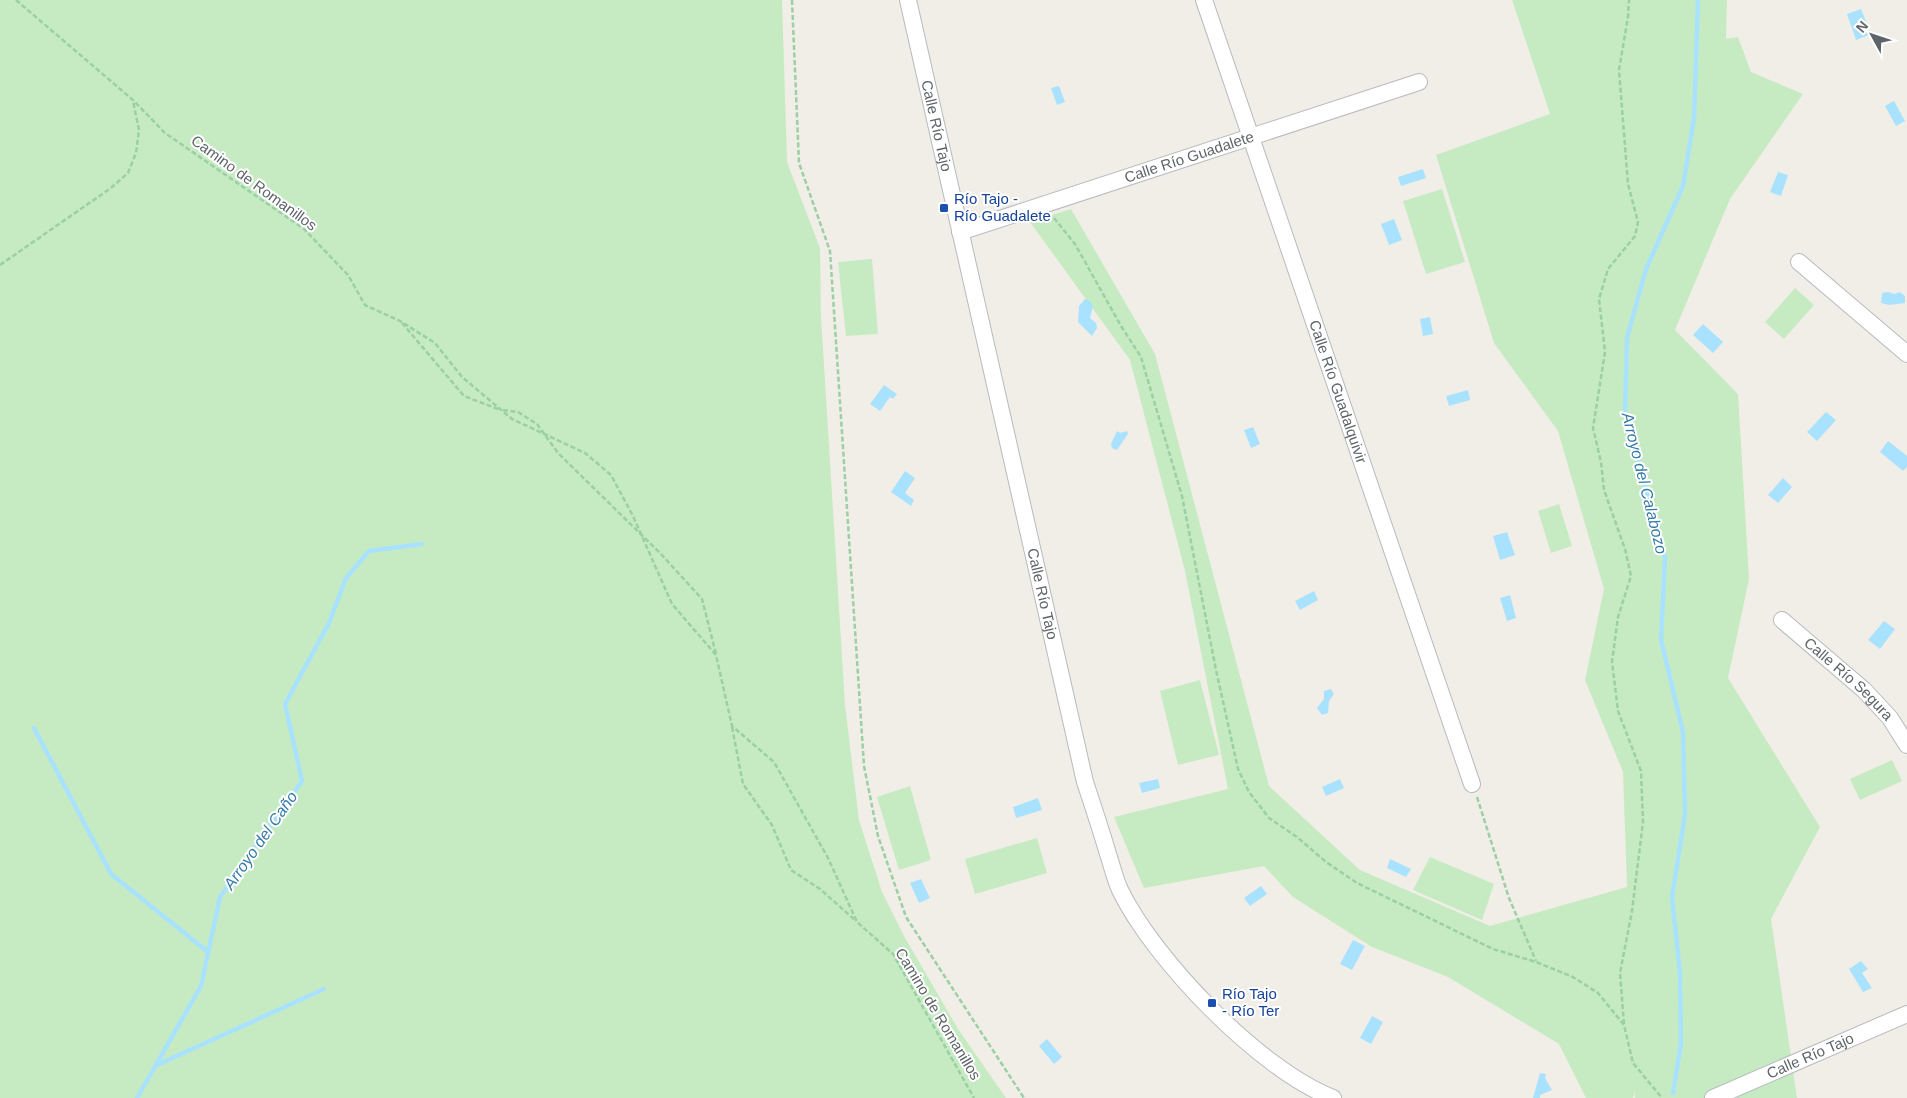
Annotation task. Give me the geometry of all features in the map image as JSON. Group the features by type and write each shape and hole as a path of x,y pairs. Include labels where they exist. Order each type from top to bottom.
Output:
{"street":[{"name":"Calle Río Tajo","path":"908,0 1085,782 1120,890 1152,940 1203,1000 1255,1050 1299,1079 1333,1098"},
{"name":"Calle Río Guadalquivir","path":"1204,0 1472,784"},
{"name":"Calle Río Guadalete","path":"960,232 1419,82"},
{"path":"1799,262 1907,354"},
{"name":"Calle Río Segura","path":"1782,620 1864,690 1890,718 1907,745"},
{"name":"Calle Río Tajo","path":"1714,1098 1907,1014"}],"path":[{"name":"Camino de Romanillos","path":"16,0 133,100 165,133 304,229 348,275 365,305 400,321 435,343 462,377 512,419 585,453 611,475 642,536 672,604 716,655 732,726 774,762 828,858 857,922 893,954 974,1098"},
{"path":"792,0 799,163 830,251 864,766 878,836 906,917 1024,1098"},
{"path":"1629,0 1628,17 1618,70 1628,184 1638,222 1635,236 1608,269 1599,300 1605,352 1593,428 1601,462 1604,490 1625,549 1631,576 1618,617 1612,662 1618,711 1641,771 1643,822 1632,911 1620,972 1624,1025 1633,1063 1662,1098"},
{"path":"0,265 112,188 128,172 136,153 139,130 133,100"},
{"path":"1043,205 1075,244 1121,326 1142,357 1182,496 1238,769 1249,792 1269,818 1297,837 1326,862 1357,883 1493,949 1536,962 1573,977 1598,993 1624,1025"},
{"path":"400,321 464,396 501,410 518,412 536,424 558,453 642,536 702,599 716,655"},
{"path":"732,726 743,784 772,825 791,870 820,889 857,922"},
{"path":"1472,784 1518,921 1536,962"}],"green space":[{"path":"0,0 782,0 787,162 820,248 821,316 845,705 859,820 882,892 904,936 958,1029 1006,1098 0,1098"},
{"path":"1512,0 1727,0 1726,39 1738,37 1751,72 1803,94 1730,199 1675,330 1738,394 1749,579 1728,678 1820,827 1771,919 1797,1098 1635,1098 1635,1091 1633,1098 1586,1098 1559,1044 1448,977 1372,947 1293,897 1264,866 1144,888 1114,817 1228,789 1185,571 1130,360 1030,222 1071,209 1155,354 1269,786 1360,870 1490,926 1627,887 1623,772 1585,680 1604,589 1558,431 1494,343 1436,155 1550,114"},
{"path":"1442,189 1465,262 1426,274 1403,201"},
{"path":"872,259 878,334 846,336 838,262"},
{"path":"1795,288 1814,305 1784,339 1765,322"},
{"path":"1559,504 1572,546 1551,553 1538,511"},
{"path":"1200,680 1219,755 1178,765 1160,691"},
{"path":"1892,760 1902,781 1860,800 1850,779"},
{"path":"910,786 931,860 899,870 877,797"},
{"path":"1037,838 1047,873 975,894 965,859"},
{"path":"1430,857 1494,884 1482,920 1413,890"}],"water":[{"path":"1861,9 1871,34 1856,40 1847,14"},
{"path":"1059,86 1065,102 1057,105 1051,88"},
{"path":"1894,101 1905,121 1896,126 1885,106"},
{"path":"1423,169 1426,178 1401,186 1398,177"},
{"path":"1778,172 1788,175 1781,196 1770,192"},
{"path":"1394,219 1402,240 1389,245 1381,224"},
{"path":"1900,292 1905,296 1905,303 1889,305 1881,303 1882,293 1894,294"},
{"path":"1085,299 1090,301 1093,306 1090,318 1096,323 1097,328 1092,336 1078,322 1079,306"},
{"path":"1430,317 1433,334 1423,336 1420,319"},
{"path":"1703,324 1723,342 1713,353 1693,335"},
{"path":"884,385 897,394 893,399 890,397 880,411 870,404"},
{"path":"1468,390 1470,400 1449,406 1446,396"},
{"path":"1826,412 1836,420 1817,441 1807,432"},
{"path":"1253,427 1260,444 1251,448 1244,430"},
{"path":"1117,431 1120,433 1127,431 1128,434 1117,450 1112,448 1111,444"},
{"path":"1888,441 1907,456 1907,467 1903,471 1880,452"},
{"path":"905,471 915,478 905,493 914,500 911,506 891,492"},
{"path":"1783,478 1792,487 1778,503 1768,495"},
{"path":"1507,532 1515,555 1500,560 1493,536"},
{"path":"1314,591 1318,600 1300,610 1295,601"},
{"path":"1510,595 1516,618 1507,621 1500,598"},
{"path":"1884,621 1895,629 1880,649 1868,640"},
{"path":"1331,689 1334,694 1329,701 1328,713 1322,715 1317,708 1324,699 1324,691"},
{"path":"1158,779 1160,788 1142,793 1139,783"},
{"path":"1340,779 1344,788 1326,796 1322,787"},
{"path":"1038,798 1042,810 1016,818 1013,807"},
{"path":"1390,859 1411,869 1406,877 1387,868"},
{"path":"921,879 930,898 919,903 910,883"},
{"path":"1261,886 1267,894 1250,906 1244,898"},
{"path":"1353,940 1365,946 1352,970 1340,964"},
{"path":"1861,961 1868,969 1862,973 1872,988 1863,992 1849,969"},
{"path":"1372,1016 1383,1022 1371,1044 1360,1038"},
{"path":"1047,1039 1062,1057 1054,1064 1039,1046"},
{"path":"1540,1073 1546,1074 1545,1078 1552,1090 1540,1095 1540,1098 1533,1098"}],"waterway":[{"name":"Arroyo del Calabozo","path":"1673,1093 1681,1044 1680,974 1672,897 1685,814 1683,732 1661,640 1665,558 1625,411 1627,338 1646,269 1683,186 1694,118 1698,0"},
{"name":"Arroyo del Caño","path":"137,1098 201,986 220,897 302,781 285,704 329,623 346,578 369,551 422,544"},
{"path":"34,728 111,874 208,952"},
{"path":"157,1065 324,989"}],"place":[{"name":"Río Tajo - Río Guadalete","path":"944,208"},
{"name":"Río Tajo - Río Ter","path":"1212,1003"}]}
